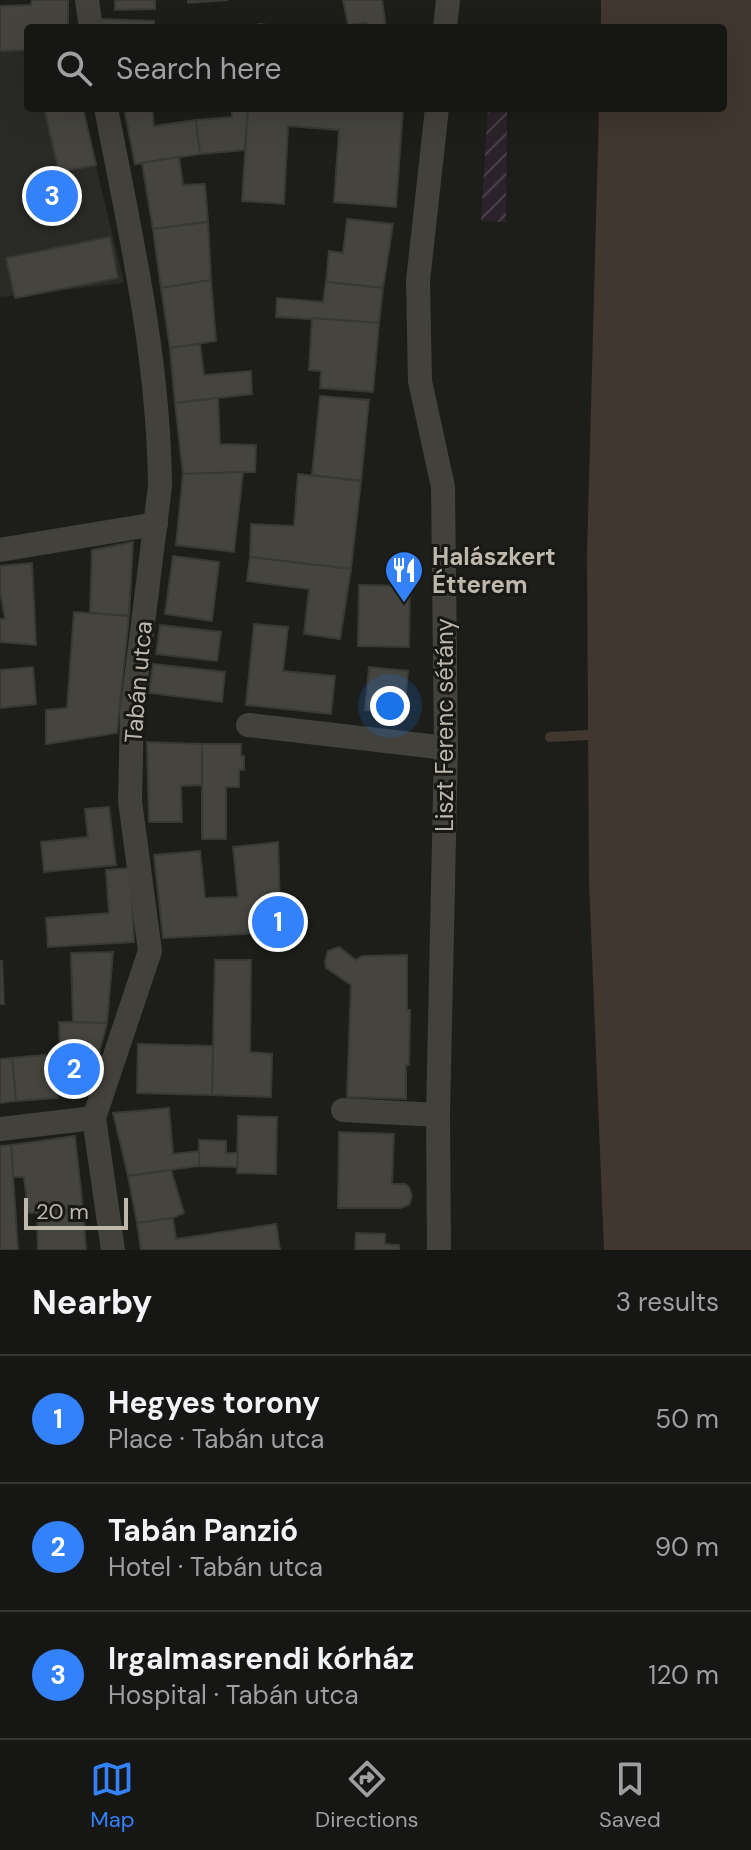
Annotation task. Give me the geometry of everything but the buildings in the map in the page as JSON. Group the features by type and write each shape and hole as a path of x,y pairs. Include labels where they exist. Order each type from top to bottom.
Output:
{"street":[{"path":"87,0 90,24"},
{"path":"445,24 448,0"},
{"name":"Tabán utca","path":"107,112 148,330 160,450 156,524 132,712 130,801 150,951 94,1118 113,1250"},
{"name":"Liszt Ferenc sétány","path":"437,112 418,281 420,381 443,487 446,748 438,1115 439,1250"},
{"path":"0,550 156,524"},
{"path":"248,725 446,748"},
{"path":"343,1110 438,1115"},
{"path":"0,1129 94,1118"}],"shaded area":[{"path":"601,0 751,0 751,1250 604,1250 589,881 587,555 599,112 727,112 727,24 601,24"},
{"path":"24,50 24,112 83,112 124,283 0,297 0,51"},
{"path":"488,112 507,112 506,222 481,221"}],"waterway":[{"path":"550,737 588,735"}],"place":[{"name":"Irgalmasrendi kórház","path":"52,196"},
{"name":"Halászkert Étterem","path":"404,604"},
{"name":"Hegyes torony","path":"278,922"},
{"name":"Tabán Panzió","path":"74,1069"}]}
